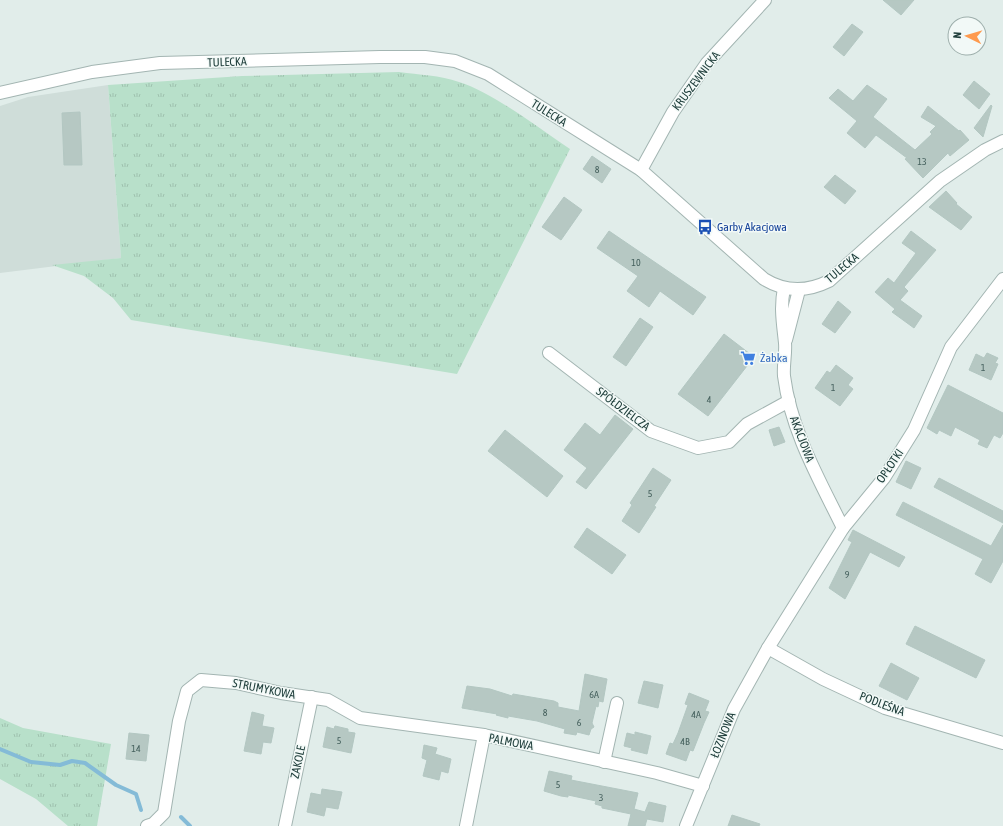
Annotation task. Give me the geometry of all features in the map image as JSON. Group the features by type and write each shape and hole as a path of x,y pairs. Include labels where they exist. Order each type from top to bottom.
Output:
{"street":[{"name":"KRUSZEWNICKA","path":"641,170 672,112 707,63 765,0"},
{"name":"TULECKA","path":"0,93 85,73 160,64 380,57 438,58 455,61 488,74 641,170 764,279 784,288 799,290 820,286 829,281 940,181 979,153 1003,141"},
{"name":"OPŁOTKI","path":"768,648 843,528 884,478 914,430 951,347 1003,279"},
{"name":"AKACJOWA","path":"784,288 781,302 781,318 785,344 784,375 788,401 802,446 843,528"},
{"name":"AKACJOWA","path":"785,344 799,290"},
{"name":"SPÓŁDZIELCZA","path":"549,353 652,431 698,448 729,442 747,424 788,401"},
{"name":"PODLEŚNA","path":"768,648 823,679 884,708 1003,743"},
{"name":"ŁOZINOWA","path":"686,826 734,710 768,648"},
{"name":"STRUMYKOWA","path":"147,826 153,824 164,813 178,720 187,691 201,680 229,682 328,700 360,718 484,735"},
{"name":"ZAKOLE","path":"285,826 312,697"},
{"path":"604,762 617,703"},
{"name":"PALMOWA","path":"466,826 484,735 657,773 703,786"}],"shaded area":[{"path":"108,85 121,258 0,273 0,106 28,97"}],"green space":[{"path":"399,72 444,78 473,87 501,102 570,149 457,374 131,320 113,298 84,276 52,265 121,258 108,85 242,76"},
{"path":"0,718 23,728 111,744 97,826 68,826 36,799 0,779"}],"building":[{"path":"883,0 914,0 901,15"},
{"path":"852,24 863,32 844,56 833,47"},
{"path":"974,81 990,94 979,109 963,95"},
{"path":"867,85 887,99 873,117 915,150 932,134 930,132 936,126 921,117 928,106 959,131 960,130 969,140 950,156 948,153 923,178 905,159 907,158 876,135 865,148 847,133 857,121 829,98 838,89 853,101"},
{"path":"991,105 992,106 983,137 974,128"},
{"path":"80,112 82,165 64,165 62,113"},
{"path":"592,156 611,169 602,183 583,169"},
{"path":"835,175 856,191 845,204 824,187"},
{"path":"946,191 957,203 956,204 972,217 961,230 929,207"},
{"path":"564,197 582,210 561,240 542,227"},
{"path":"609,231 706,297 693,315 660,291 649,307 627,291 638,276 597,248"},
{"path":"911,231 936,250 904,287 908,291 900,300 922,316 914,328 892,312 895,309 875,292 888,278 894,283 916,253 902,243"},
{"path":"838,301 851,312 835,333 822,324"},
{"path":"640,318 653,327 626,366 613,357"},
{"path":"724,334 754,357 708,416 678,394"},
{"path":"987,353 998,358 995,363 998,364 991,380 969,370 976,354 984,358"},
{"path":"836,365 853,378 848,385 853,389 840,406 815,388 827,371 830,373"},
{"path":"948,385 1003,413 1003,433 1000,438 994,435 987,448 978,444 980,440 955,427 951,436 939,430 937,434 927,428"},
{"path":"615,415 633,429 586,489 576,482 587,468 564,450 585,423 600,435"},
{"path":"779,427 785,442 774,446 769,430"},
{"path":"505,430 563,476 547,497 488,451"},
{"path":"906,461 921,468 911,489 896,482"},
{"path":"653,468 671,480 639,533 622,521 632,505 630,503"},
{"path":"939,478 1003,511 1003,523 934,487"},
{"path":"903,502 991,546 1003,525 1003,561 991,583 975,574 983,559 896,515"},
{"path":"587,528 626,555 612,574 574,547"},
{"path":"853,530 905,557 899,567 870,552 845,599 829,588 852,542 848,540"},
{"path":"915,626 985,660 976,678 906,644"},
{"path":"891,663 919,678 907,700 879,686"},
{"path":"585,674 607,679 603,702 599,701 598,707 596,706 592,723 594,727 591,729 589,735 577,732 576,735 564,733 565,729 537,721 508,716 508,718 496,715 497,714 462,708 467,686 490,689 512,696 513,694 554,701 558,703 558,707 579,711"},
{"path":"644,681 663,685 658,708 638,703"},
{"path":"689,693 709,701 705,711 709,712 693,751 690,750 686,761 666,754 670,743 673,744 678,733 688,705 685,704"},
{"path":"252,712 264,715 262,726 274,728 271,743 263,742 261,754 244,751"},
{"path":"335,726 348,729 348,732 355,733 351,753 323,747 327,727 334,729"},
{"path":"635,732 651,736 647,754 631,750 632,748 624,746 627,733 635,735"},
{"path":"129,733 149,735 146,761 126,759"},
{"path":"424,745 437,748 435,754 451,759 448,773 441,771 439,780 423,776 427,760 422,758"},
{"path":"549,771 572,776 571,780 638,793 634,809 645,812 649,802 666,806 663,822 647,819 645,826 628,826 631,814 602,808 602,806 595,804 596,801 568,795 568,797 561,796 544,791"},
{"path":"322,789 342,792 338,809 326,807 324,816 307,812 311,793 321,795"},
{"path":"732,815 760,824 759,826 728,826"}],"waterway":[{"path":"0,749 31,762 60,765 72,761 85,763 116,785 136,794 141,810"},
{"path":"181,817 190,826"}],"place":[{"name":"Garby Akacjowa","path":"705,227"},
{"name":"Żabka","path":"748,358"}]}
